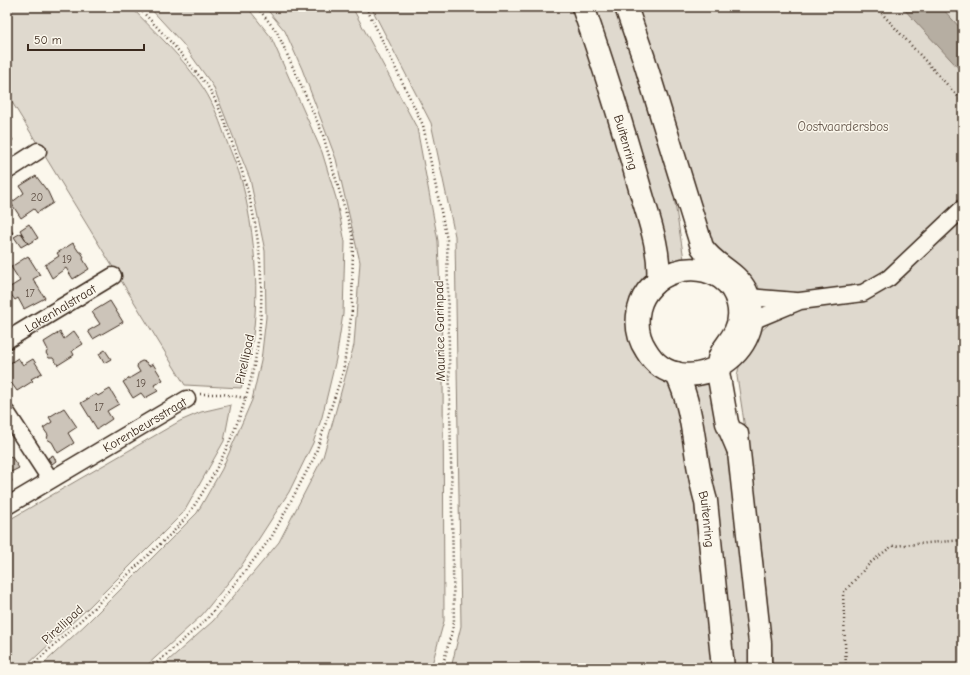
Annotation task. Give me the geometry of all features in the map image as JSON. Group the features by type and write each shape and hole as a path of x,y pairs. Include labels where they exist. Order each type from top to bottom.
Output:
{"highway":[{"name":"Buitenring","path":"583,7 616,107 652,233 659,271 658,280"},
{"path":"626,7 643,56 675,162 683,212 693,252 712,269"},
{"path":"741,295 752,320 747,337 725,362 698,374 676,373 660,365 653,359 647,352 639,336 638,318 642,301 652,286 658,280 680,270 712,269 735,276 743,286 741,295 739,307 738,323 732,338 720,354 725,362 727,423 738,449 760,643 760,668"},
{"name":"Buitenring","path":"676,373 682,385 688,410 700,481 706,501 723,668"}],"street":[{"path":"7,171 38,151"},
{"path":"741,295 800,301 863,293 889,278 963,208"},
{"name":"Lakenhalstraat","path":"7,340 113,276"},
{"path":"752,320 800,301"},
{"name":"Korenbeursstraat","path":"7,506 187,398"},
{"path":"7,413 50,479"}],"path":[{"name":"Pirellipad","path":"29,668 88,614 185,518 202,492 224,453 240,417 256,358 261,324 262,291 257,233 246,182 227,128 209,89 178,48 138,7"},
{"path":"151,668 207,619 271,538 314,458 343,372 352,310 353,237 322,132 277,32 257,7"},
{"name":"Maurice Garinpad","path":"366,7 423,125 447,240 454,623 442,668"},
{"path":"876,7 963,102"},
{"name":"Korenbeursstraat","path":"187,398 208,393 245,398"},
{"path":"846,668 843,593 870,563 892,546 963,540"}],"green space":[{"path":"7,7 131,7 179,57 204,89 217,115 242,182 252,233 256,285 255,312 253,338 241,388 185,385 7,94"},
{"path":"149,7 247,7 271,37 322,152 336,198 345,242 343,314 336,359 322,417 313,443 289,492 240,568 202,615 144,668 39,668 86,624 197,513 222,469 252,400 261,361 266,317 265,251 250,179 213,86 183,44"},
{"path":"265,7 352,7 417,128 438,241 443,371 444,621 431,668 160,668 213,621 279,542 323,457 354,345 360,262 336,159 302,69 285,31"},
{"path":"371,7 576,7 649,242 649,257 646,276 635,296 662,376 675,389 686,433 713,668 451,668 461,626 455,236 431,123"},
{"path":"596,7 617,7 671,179 684,259 667,262 624,99"},
{"name":"Oostvaardersbos","path":"636,7 963,7 963,668 773,668 767,595 758,522 737,376 744,354 752,341 768,325 758,285 750,280 709,243"},
{"path":"712,379 735,495 752,668 732,668 700,449 693,385"},
{"path":"231,405 224,441 184,512 87,609 24,668 7,668 7,521 180,421 201,412"}],"shaded area":[{"path":"902,7 941,7 963,31 963,73"}],"building":[{"path":"7,132 13,140 7,144"},
{"path":"36,176 48,192 53,203 37,213 34,209 21,218 11,203 24,193 20,186"},
{"path":"7,224 13,233 7,237"},
{"path":"29,224 38,238 28,244 20,230"},
{"path":"21,233 28,243 21,247 14,237"},
{"path":"73,243 79,252 81,252 89,269 73,279 66,268 52,278 45,265 59,256 57,253"},
{"path":"28,256 40,275 33,279 45,298 24,309 18,298 15,300 7,289 20,281 11,267"},
{"path":"110,301 123,322 93,339 88,331 100,324 92,312"},
{"path":"74,331 83,344 72,351 74,355 58,365 53,358 49,358 46,353 48,350 44,342 60,332 64,339"},
{"path":"105,350 111,359 104,363 99,354"},
{"path":"18,358 23,365 33,359 42,373 31,379 33,381 17,391 12,384 7,382 7,365"},
{"path":"142,361 146,362 149,366 153,364 163,380 154,385 158,391 145,398 141,393 133,398 123,382 140,372 137,367 138,363"},
{"path":"110,389 119,404 107,411 112,419 97,429 81,403 96,394 98,396"},
{"path":"64,408 77,427 68,433 74,443 58,453 52,442 47,439 48,435 43,428 52,422 49,417"},
{"path":"53,455 56,461 52,464 48,458"},
{"path":"11,456 19,468 7,474 7,459"},
{"path":"7,474 12,481 7,484"}]}
